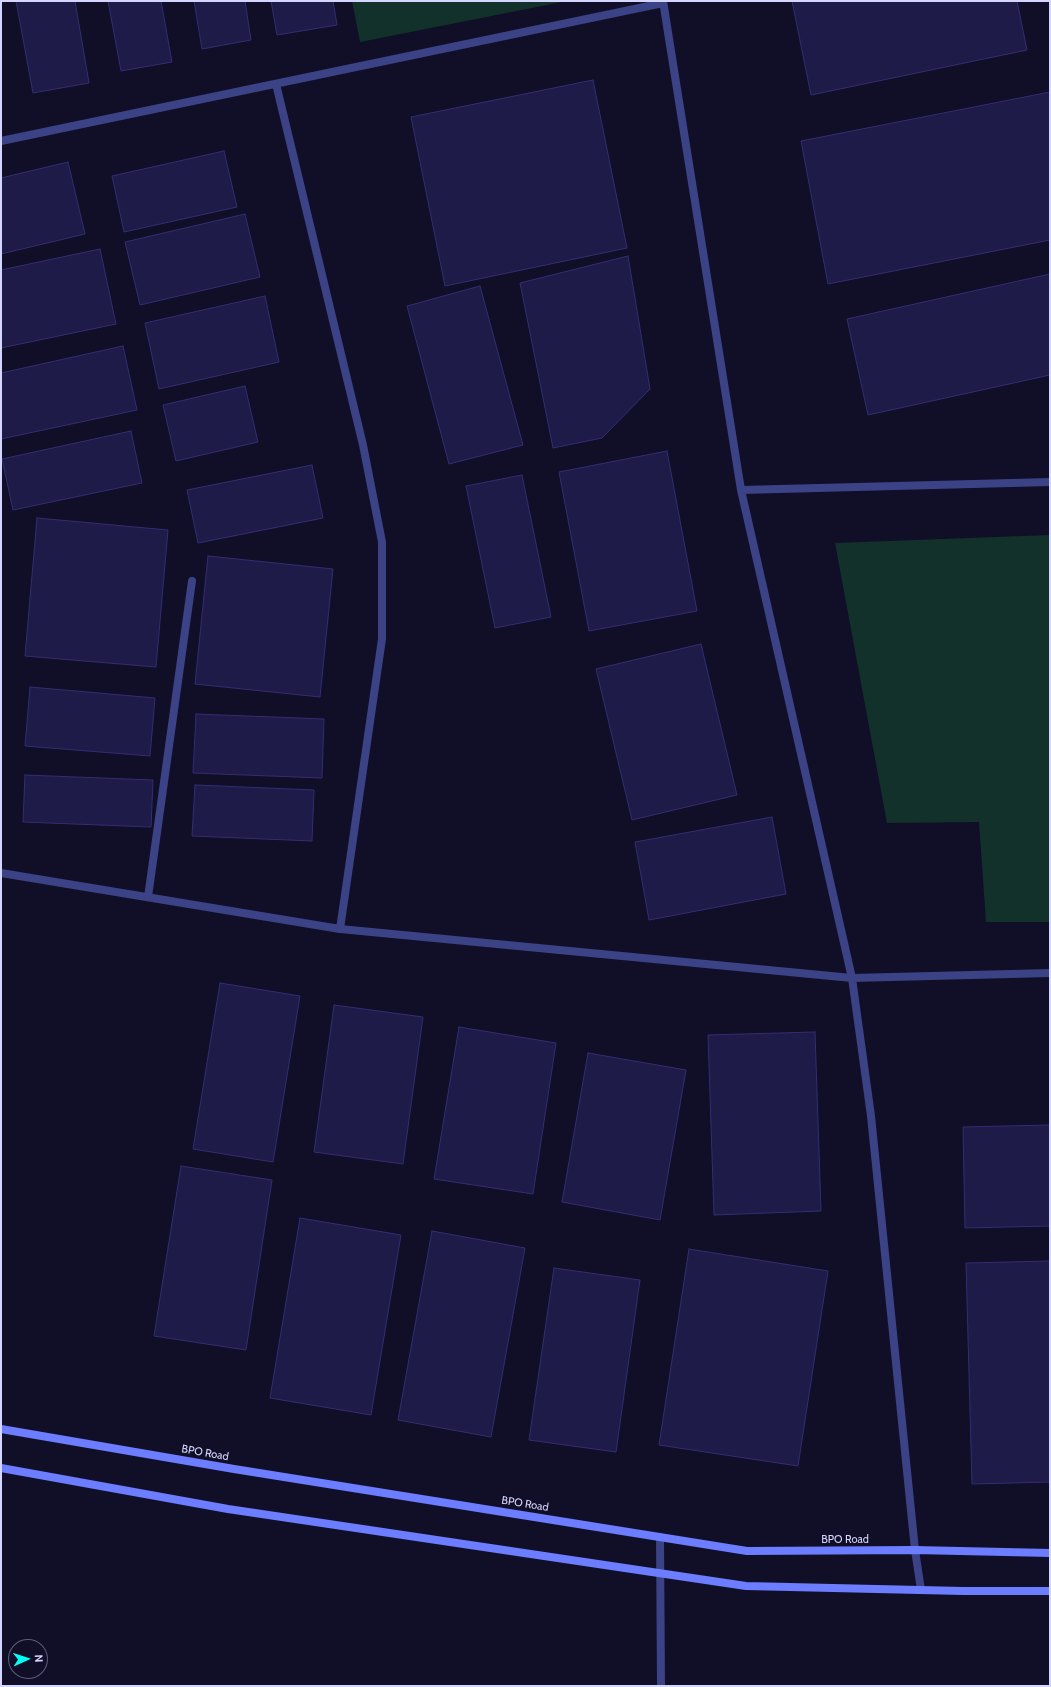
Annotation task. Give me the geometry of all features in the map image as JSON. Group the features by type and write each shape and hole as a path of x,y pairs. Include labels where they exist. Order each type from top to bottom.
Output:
{"street":[{"path":"1,141 663,2 741,490 852,978 871,1116 915,1550 921,1590"},
{"path":"276,84 363,445 382,542 382,639 340,929"},
{"path":"741,490 1050,482"},
{"path":"148,897 192,581"},
{"path":"1,873 340,929 852,978 1050,973"},
{"name":"BPO Road","path":"1,1429 250,1471 747,1551 915,1550 1050,1553"},
{"path":"1,1468 228,1509 746,1586 962,1591 1050,1591"},
{"path":"660,1537 661,1686"}],"green space":[{"path":"352,1 567,1 360,42"},
{"path":"1050,535 1050,922 986,922 979,822 887,823 835,543"}],"building":[{"path":"16,1 75,1 89,83 33,93"},
{"path":"108,1 161,1 172,62 121,71"},
{"path":"194,1 245,1 251,40 202,49"},
{"path":"271,1 333,1 337,25 277,35"},
{"path":"792,1 1017,1 1027,50 811,95"},
{"path":"593,80 627,248 445,286 411,117"},
{"path":"1050,92 1050,240 828,284 801,141"},
{"path":"224,151 237,207 124,232 112,176"},
{"path":"68,162 85,234 1,254 1,178"},
{"path":"245,214 260,277 140,305 125,242"},
{"path":"100,249 116,324 1,348 1,270"},
{"path":"628,256 650,389 602,438 553,448 520,283"},
{"path":"1050,274 1050,375 868,415 847,319"},
{"path":"480,286 523,445 449,464 407,306"},
{"path":"265,296 279,362 159,389 145,323"},
{"path":"123,346 137,410 1,439 1,373"},
{"path":"245,386 258,442 176,461 163,405"},
{"path":"131,431 142,483 13,510 2,459"},
{"path":"667,451 697,611 589,631 559,472"},
{"path":"312,465 323,518 198,543 187,490"},
{"path":"522,475 551,617 495,628 466,486"},
{"path":"37,518 168,530 156,667 25,656"},
{"path":"208,556 333,569 320,697 195,684"},
{"path":"701,644 737,795 632,820 596,669"},
{"path":"30,687 155,698 150,756 25,746"},
{"path":"196,714 324,719 322,778 193,773"},
{"path":"25,775 153,780 151,827 23,822"},
{"path":"195,785 314,790 312,841 192,836"},
{"path":"772,817 786,894 649,920 635,842"},
{"path":"220,983 300,996 273,1162 193,1149"},
{"path":"334,1005 423,1017 403,1164 314,1152"},
{"path":"459,1027 556,1043 533,1194 434,1179"},
{"path":"815,1032 821,1211 714,1215 708,1035"},
{"path":"588,1053 686,1070 660,1220 562,1202"},
{"path":"1050,1125 1050,1226 965,1228 963,1127"},
{"path":"181,1166 272,1180 246,1350 154,1336"},
{"path":"300,1218 401,1235 371,1415 270,1398"},
{"path":"432,1231 525,1248 491,1437 398,1420"},
{"path":"689,1249 828,1271 798,1466 659,1445"},
{"path":"1050,1261 1050,1482 972,1484 966,1263"},
{"path":"554,1268 640,1280 616,1452 529,1440"}]}
